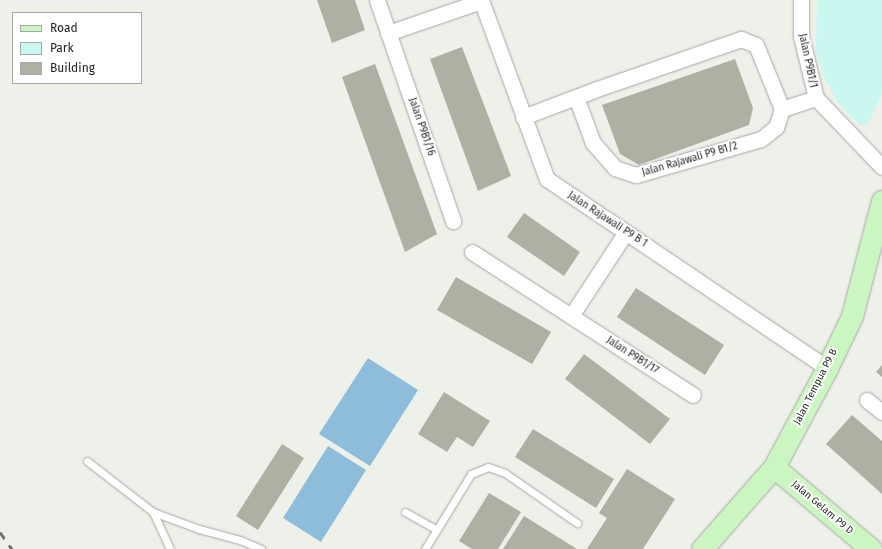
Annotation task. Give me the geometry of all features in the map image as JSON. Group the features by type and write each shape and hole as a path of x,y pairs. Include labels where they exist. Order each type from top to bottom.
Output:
{"street":[{"name":"Jalan P9B1/16","path":"377,0 453,221"},
{"path":"388,33 481,0"},
{"name":"Jalan Rajawali P9 B 1","path":"481,0 546,180 626,232 827,368"},
{"name":"Jalan P9B1/1","path":"801,0 800,36 816,98 882,167"},
{"path":"523,118 576,97 741,39 756,45 782,109 816,98"},
{"name":"Jalan Rajawali P9 B1/2","path":"576,97 593,143 615,168 636,175 761,139 776,127 782,109"},
{"name":"Jalan Tempua P9 B","path":"702,549 774,467 827,368 852,316 882,201"},
{"path":"571,316 626,232"},
{"name":"Jalan P9B1/17","path":"472,252 693,396"},
{"path":"867,400 882,412"},
{"name":"Jalan Gelam P9 D","path":"774,467 871,549"}],"lane":[{"path":"87,461 153,512 261,549"},
{"path":"425,549 471,474 488,467 505,473 576,523"},
{"path":"153,512 170,549"},
{"path":"405,512 436,529"}],"green space":[{"path":"817,0 882,0 882,94 868,124 860,125 839,104 825,79 816,52"}],"shaded area":[{"path":"368,358 418,390 370,466 319,434"},
{"path":"328,446 366,470 321,542 283,518"}],"building":[{"path":"317,0 355,0 365,30 332,43"},
{"path":"462,47 511,176 478,191 430,59"},
{"path":"735,59 753,108 749,125 639,165 620,154 602,105"},
{"path":"375,64 437,234 405,252 342,77"},
{"path":"524,213 580,252 564,276 507,237"},
{"path":"456,277 551,332 532,364 437,310"},
{"path":"636,288 724,345 705,375 617,317"},
{"path":"584,354 670,419 650,444 565,379"},
{"path":"882,365 882,377 876,372"},
{"path":"444,392 490,421 473,447 457,437 447,452 418,434"},
{"path":"852,415 882,441 882,494 826,444"},
{"path":"533,429 614,479 596,508 515,457"},
{"path":"282,444 304,458 258,530 236,516"},
{"path":"627,469 675,499 643,549 587,549 607,518 599,513"},
{"path":"489,493 521,512 498,549 472,549 459,541"},
{"path":"524,516 577,549 503,549"}],"railway":[{"path":"0,532 12,549"}]}
